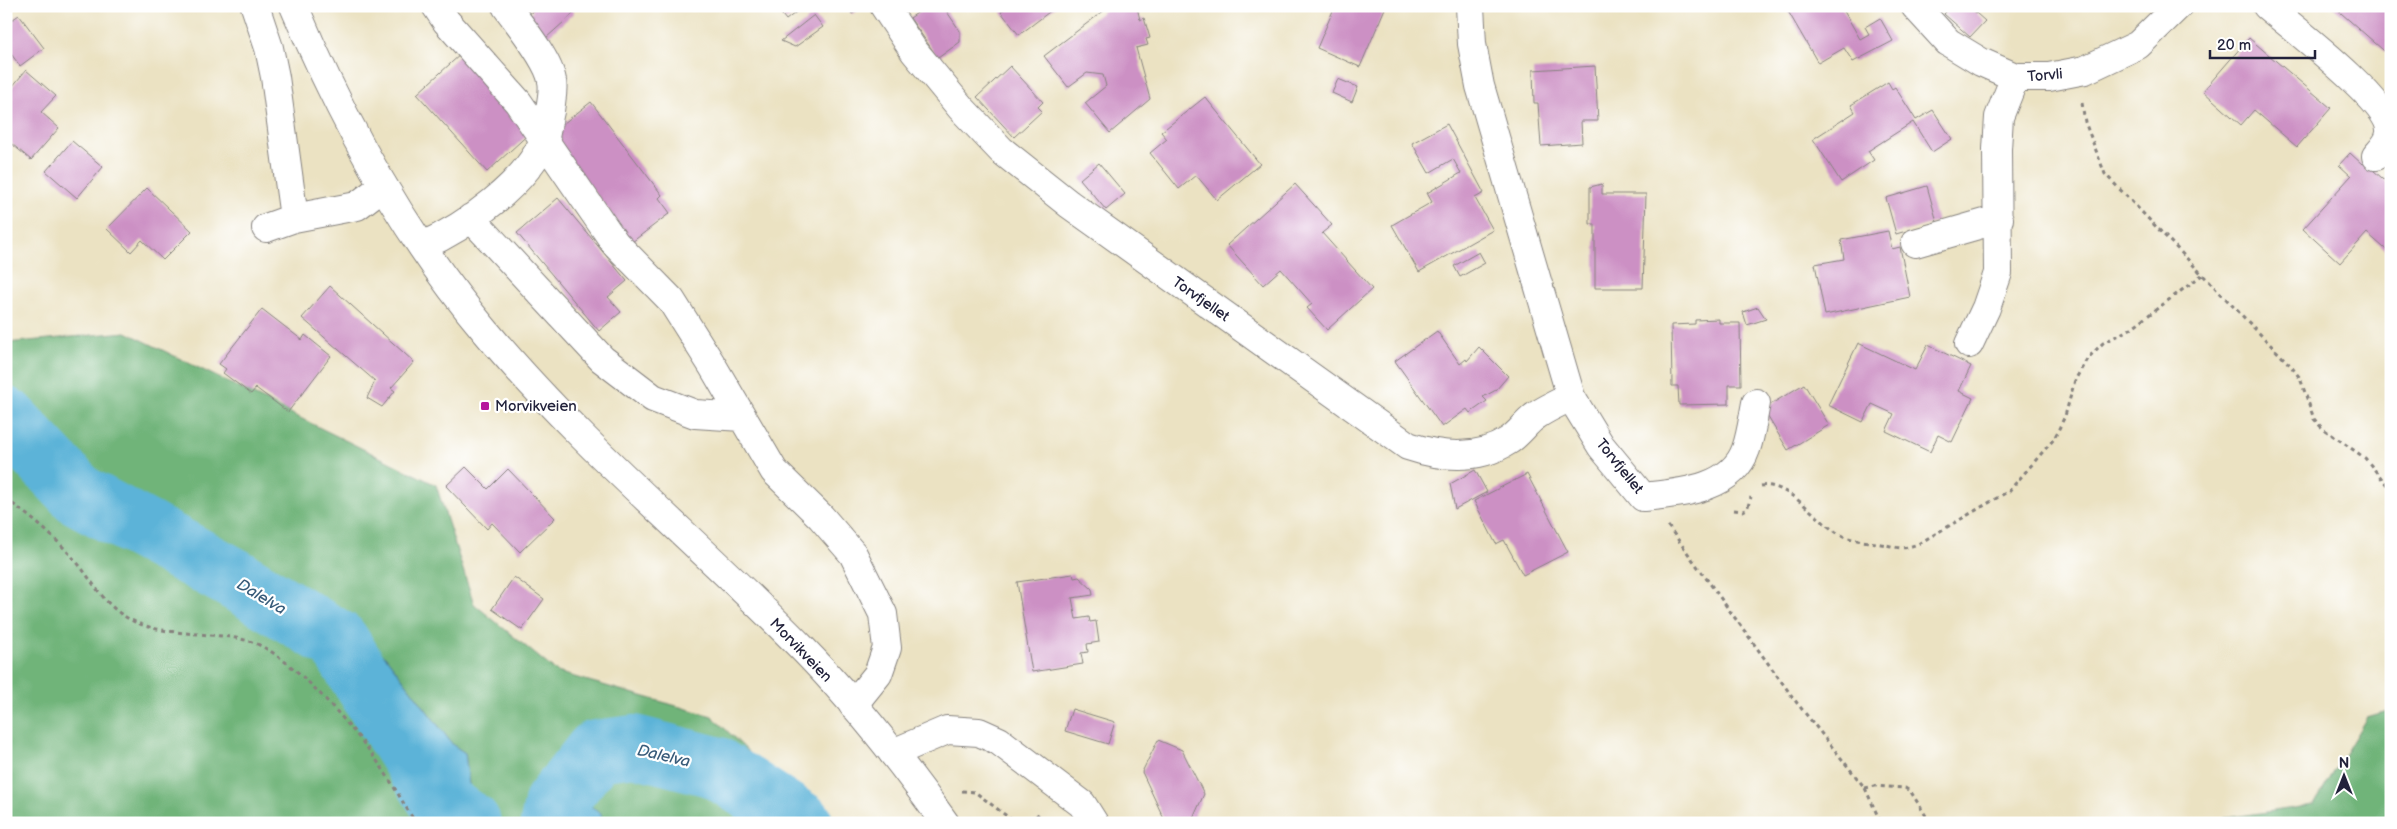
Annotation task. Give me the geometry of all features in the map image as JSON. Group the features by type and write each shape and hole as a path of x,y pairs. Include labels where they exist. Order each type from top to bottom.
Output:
{"street":[{"path":"255,6 269,48 276,77 294,218"},
{"name":"Morvikveien","path":"294,6 349,126 383,186 422,246 485,332 528,380 801,648 853,705 892,752 945,823"},
{"path":"436,6 446,21 518,102 616,243 671,300 774,471 821,517 853,554 883,614 887,648 878,674 853,705"},
{"path":"422,246 440,239 471,218 512,185 529,165 544,138 552,98 552,80 538,52 506,6"},
{"name":"Torvfjellet","path":"884,6 914,50 961,108 1001,150 1069,204 1408,446 1435,454 1463,456 1486,450 1508,441 1534,418 1553,405 1571,397"},
{"name":"Torvfjellet","path":"1470,6 1472,44 1480,86 1571,397 1601,446 1643,497 1683,493 1705,487 1735,467 1746,450 1756,403"},
{"name":"Torvli","path":"1915,6 1948,42 1981,62 2015,77 2049,77 2085,70 2138,45 2178,6"},
{"path":"2268,6 2367,92 2386,117 2391,132 2387,143 2376,156"},
{"path":"1970,344 1986,308 1998,273 1997,149 1999,117 2015,77"},
{"path":"266,228 294,218 357,206 383,186"},
{"path":"471,218 602,359 653,398 694,414 742,417"},
{"path":"1915,243 1999,219"},
{"path":"892,752 947,730 979,732 999,741 1082,804 1094,823"}],"path":[{"path":"2076,72 2086,122 2105,174 2290,365 2300,378 2314,419 2322,428 2365,458 2391,490"},
{"path":"1757,488 1764,485 1775,486 1840,534 1853,539 1904,549 1918,544 2009,491 2054,439 2065,416 2075,380 2087,358 2103,343 2130,329 2202,275"},
{"path":"1705,487 1713,498 1735,510 1743,511 1748,509 1754,492"},
{"path":"1643,497 1668,526 1797,703 1865,788 1881,823"},
{"path":"6,499 24,512 74,558 106,602 124,616 168,630 222,634 252,642 271,652 313,685 382,768 416,823"},
{"path":"1865,788 1875,786 1905,788 1911,792 1926,816 1934,823"},
{"path":"960,790 975,792 1016,823"}],"green space":[{"path":"126,332 436,485 474,604 557,672 712,716 778,781 794,823 602,823 570,806 555,803 541,816 537,823 498,823 469,785 465,753 453,745 385,656 327,660 340,674 354,697 388,731 434,823 6,823 6,343"},
{"path":"2391,710 2391,823 2193,823 2314,805 2367,717"}],"water":[{"path":"350,634 385,656 453,745 465,753 469,785 498,823 434,823 388,731 354,697 340,674 327,660 338,641"},
{"path":"555,803 592,807 601,813 602,823 537,823 541,816"}],"building":[{"path":"528,6 572,6 574,13 546,38 527,16 533,11"},
{"path":"775,6 804,6 786,20"},
{"path":"847,6 864,6 852,14"},
{"path":"927,6 931,10 937,6 943,6 960,31 960,42 938,58 910,18"},
{"path":"1008,6 1057,6 1019,35 1001,12"},
{"path":"1110,6 1137,7 1140,20 1144,18 1150,38 1146,39 1148,45 1136,48 1150,99 1110,133 1085,103 1106,86 1103,75 1087,73 1068,87 1044,56"},
{"path":"1335,6 1386,6 1360,67 1317,48"},
{"path":"1785,6 1841,6 1860,39 1869,34 1865,27 1880,18 1893,41 1853,62 1844,48 1818,63"},
{"path":"1951,6 1968,6 1985,21 1970,37 1944,14"},
{"path":"2333,6 2391,6 2391,57"},
{"path":"19,15 44,48 20,66 6,47 6,24"},
{"path":"814,15 823,27 795,47 781,41"},
{"path":"2249,38 2331,108 2297,147 2254,110 2241,125 2203,91"},
{"path":"462,53 532,131 487,172 417,94"},
{"path":"1010,66 1043,102 1038,107 1042,111 1014,137 977,97"},
{"path":"1595,66 1598,121 1581,121 1582,143 1541,146 1538,103 1534,103 1533,70"},
{"path":"26,70 56,96 41,112 59,128 31,160 6,139 6,82 12,87"},
{"path":"1338,79 1358,87 1352,102 1332,93"},
{"path":"1888,82 1892,89 1895,87 1916,120 1933,110 1952,139 1932,152 1913,122 1868,151 1874,160 1841,182 1813,139 1855,112 1851,105"},
{"path":"1205,97 1260,164 1217,200 1196,175 1179,189 1150,153 1167,139 1161,132"},
{"path":"591,102 662,195 659,198 670,213 632,242 550,134"},
{"path":"1447,124 1484,193 1475,198 1493,230 1419,272 1392,225 1432,202 1427,193 1461,173 1453,159 1429,173 1412,143"},
{"path":"72,141 103,167 77,198 46,171"},
{"path":"2350,153 2362,164 2364,162 2391,186 2391,254 2367,233 2340,263 2303,229 2351,176 2339,165"},
{"path":"1099,163 1125,194 1106,210 1080,179"},
{"path":"1295,184 1332,225 1322,233 1372,289 1327,330 1307,308 1312,304 1281,269 1263,285 1227,245"},
{"path":"1602,184 1602,194 1646,194 1643,288 1595,288 1595,224 1590,224 1590,187"},
{"path":"1927,186 1937,222 1896,234 1886,198"},
{"path":"147,188 192,231 163,260 142,240 131,252 107,229"},
{"path":"558,198 627,281 608,297 621,312 599,331 517,233"},
{"path":"1888,231 1892,249 1900,247 1910,297 1825,315 1815,264 1844,259 1841,240"},
{"path":"1479,252 1485,263 1460,277 1454,266"},
{"path":"330,286 414,362 391,388 395,391 382,407 367,398 375,381 302,318"},
{"path":"1758,307 1766,319 1747,325 1743,312"},
{"path":"262,309 302,340 305,335 331,356 288,412 256,388 251,394 223,373 226,369 219,364"},
{"path":"1719,319 1719,323 1740,323 1741,385 1729,385 1729,404 1679,405 1678,386 1672,386 1671,325 1695,324 1695,320"},
{"path":"1437,331 1460,364 1466,359 1467,361 1479,347 1508,376 1496,390 1483,397 1487,401 1470,413 1467,409 1442,427 1395,361"},
{"path":"1858,343 1915,370 1928,345 1971,366 1959,391 1973,398 1952,442 1938,435 1930,452 1886,431 1894,414 1872,404 1863,422 1828,405"},
{"path":"1804,384 1829,425 1788,450 1763,409"},
{"path":"466,467 488,489 508,469 555,518 520,552 492,523 487,529 446,486"},
{"path":"1475,470 1487,492 1455,509 1450,484"},
{"path":"1527,474 1568,552 1523,575 1504,540 1496,544 1474,501"},
{"path":"1073,574 1074,578 1079,577 1092,589 1093,595 1072,598 1076,619 1089,617 1090,622 1096,621 1099,642 1087,644 1088,652 1081,653 1083,664 1032,672 1017,582"},
{"path":"514,577 544,599 522,630 492,609"},
{"path":"1072,709 1115,722 1108,744 1065,731"},
{"path":"1158,740 1182,750 1204,794 1191,823 1173,823 1164,819 1142,772"}],"waterway":[{"name":"Dalelva","path":"6,418 79,495 233,578 338,641 439,801 470,823"},
{"name":"Dalelva","path":"551,823 555,803 596,751 634,746 715,767 802,823"}],"place":[{"name":"Morvikveien","path":"485,406"}]}
